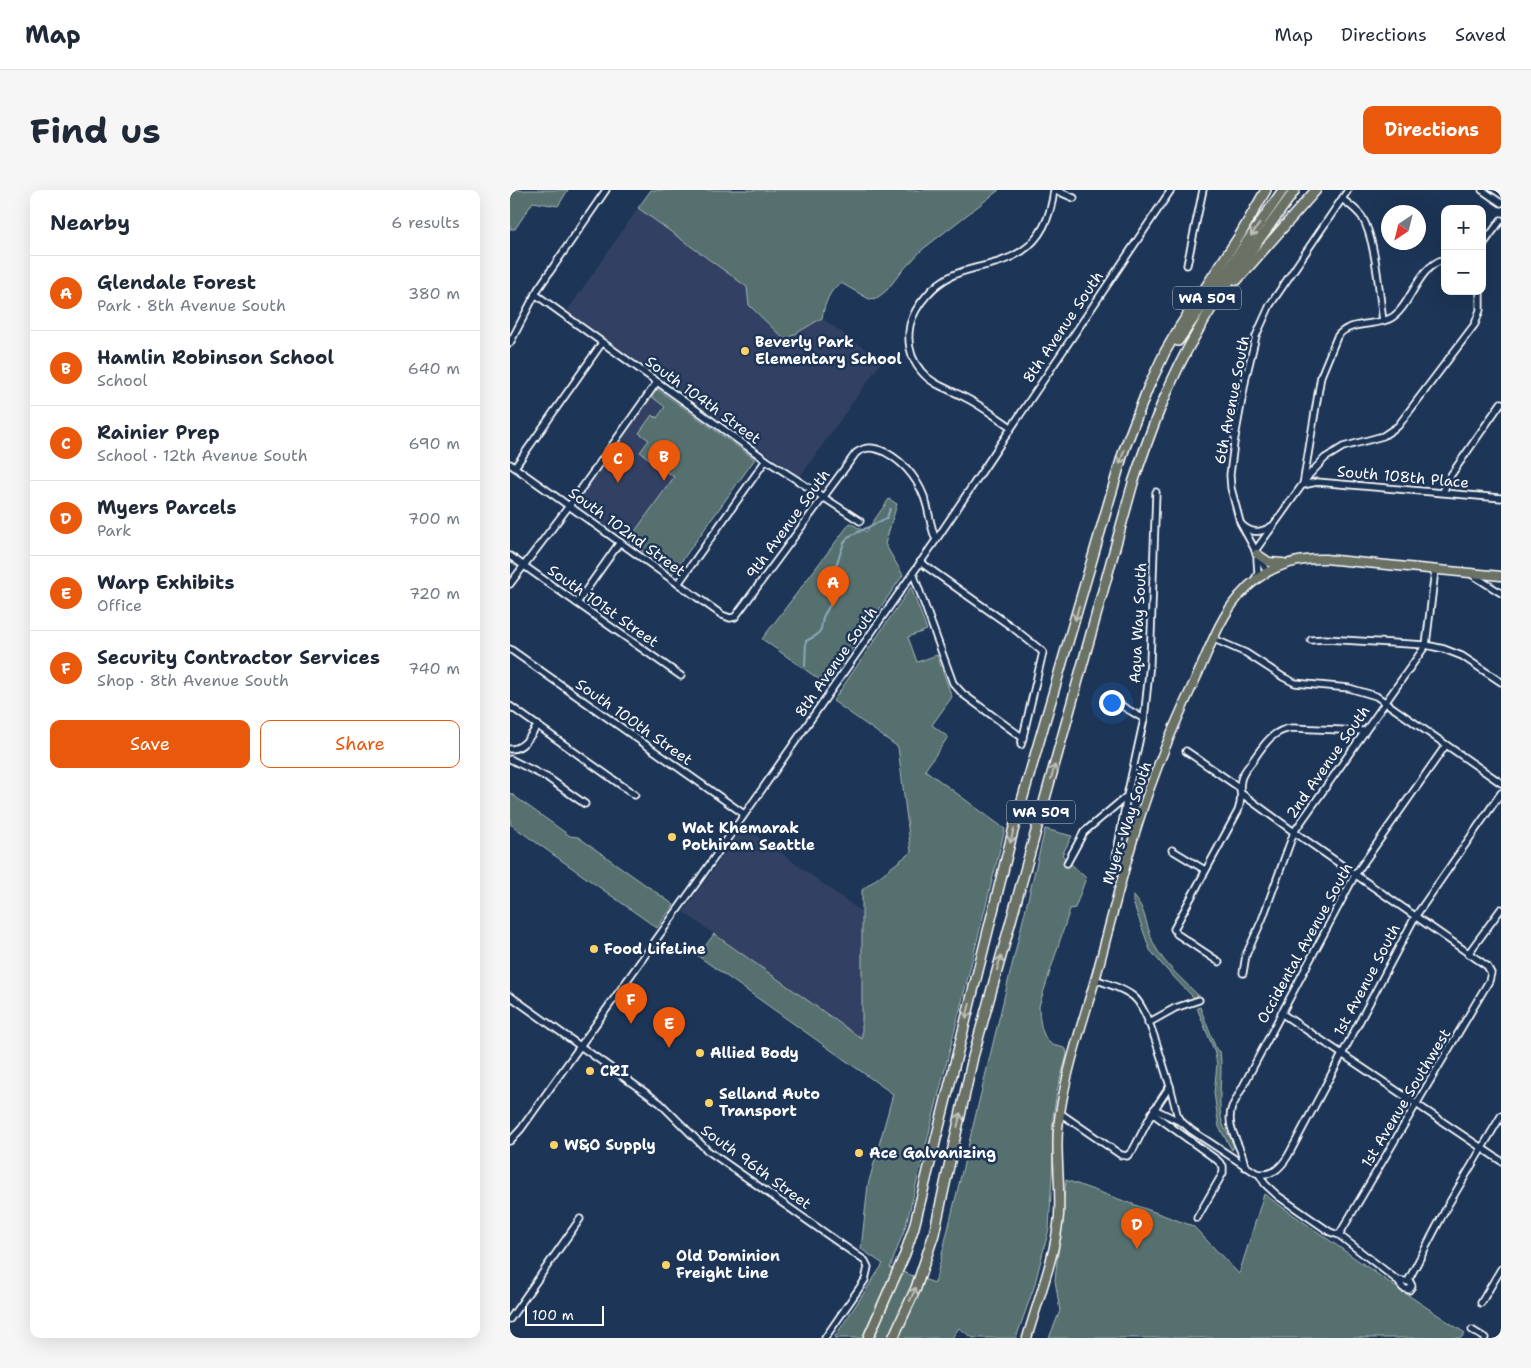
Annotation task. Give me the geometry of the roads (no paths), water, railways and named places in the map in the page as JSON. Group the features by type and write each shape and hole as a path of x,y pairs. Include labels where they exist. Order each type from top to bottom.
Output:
{"highway":[{"path":"1139,411 1152,379 1179,328 1240,235 1266,190"},
{"name":"WA 509","path":"868,1338 905,1254 914,1227 1013,832 1124,450 1139,411 1172,350 1283,190"},
{"name":"WA 509","path":"893,1338 916,1288 934,1234 973,1057 1133,484 1150,431 1190,344 1219,298 1295,190"},
{"path":"1219,298 1316,190"}],"main road":[{"path":"1256,552 1269,562 1290,562"},
{"name":"Myers Way South","path":"1028,1338 1058,1225 1059,1180 1057,1141 1060,1114 1074,1054 1125,869 1156,771 1228,611 1248,587 1267,572 1290,562 1306,559 1325,559 1501,576"}],"street":[{"path":"510,344 534,294 606,190"},
{"path":"1011,427 965,397 935,384 921,371 910,352 909,330 912,316 920,303 940,283 960,271 1008,259 1029,245 1044,228 1049,219 1055,190 1074,198"},
{"name":"8th Avenue South","path":"510,1141 521,1129 580,1046 936,540 1171,190"},
{"path":"1187,265 1203,190"},
{"name":"6th Avenue South","path":"1267,572 1240,522 1232,494 1230,475 1251,350 1270,305 1348,190"},
{"path":"1482,190 1501,203"},
{"path":"1342,199 1361,216 1368,231 1383,321"},
{"path":"1486,241 1501,220"},
{"path":"1303,485 1321,376 1333,344 1340,332 1347,328 1383,321 1394,315 1424,274 1435,263 1441,261"},
{"name":"South 104th Street","path":"534,294 766,460 860,521"},
{"path":"1248,587 1258,573 1256,552 1317,466 1343,447 1374,439 1398,426 1475,324 1480,310 1480,295"},
{"path":"512,466 602,343"},
{"path":"510,584 569,506 657,382"},
{"path":"1443,492 1451,475 1501,403"},
{"name":"9th Avenue South","path":"730,618 735,617 856,453 870,447 888,454 899,461 913,475 927,505 931,530 936,540"},
{"path":"678,584 766,460"},
{"name":"South 102nd Street","path":"512,466 722,615 730,618"},
{"name":"South 108th Place","path":"1303,485 1317,482 1501,498"},
{"name":"Aqua Way South","path":"1125,869 1117,861 1116,857 1144,719 1150,663 1156,492"},
{"path":"1240,522 1247,529 1257,532 1268,529 1276,524"},
{"path":"577,603 620,542"},
{"name":"South 101st Street","path":"510,556 681,676"},
{"path":"920,562 1012,627 1043,652 1021,745"},
{"name":"2nd Avenue South","path":"1243,973 1246,955 1262,920 1294,832 1426,645 1435,570"},
{"path":"913,573 953,683 962,694 1023,738"},
{"path":"1471,574 1501,593"},
{"path":"1214,639 1246,653 1288,680 1304,685 1350,688 1366,692 1386,701 1501,783"},
{"path":"1312,640 1325,639 1426,645 1462,656 1501,682"},
{"name":"South 100th Street","path":"510,649 744,814"},
{"path":"1112,700 1144,719"},
{"path":"510,706 635,796"},
{"path":"510,749 516,749 524,745 538,726"},
{"path":"1219,962 1175,932 1174,927 1238,811 1241,803 1241,778 1244,773 1267,741 1282,730 1292,728 1365,731"},
{"name":"Occidental Avenue South","path":"1245,1167 1242,1152 1230,1127 1230,1112 1355,875 1446,745"},
{"path":"1186,752 1294,832 1468,954 1501,908"},
{"path":"510,758 548,778 585,804"},
{"name":"1st Avenue South","path":"1259,1174 1273,1172 1286,1161 1415,917 1501,793"},
{"path":"1067,863 1084,832 1127,796"},
{"path":"1172,850 1205,870"},
{"name":"1st Avenue Southwest","path":"1339,1235 1489,981 1491,973 1487,966 1468,954"},
{"path":"1095,979 1132,995 1138,1002 1148,1023 1170,1086 1177,1114 1182,1123"},
{"name":"South 96th Street","path":"510,996 660,1103 700,1145 865,1261 868,1267 864,1280 825,1338"},
{"path":"1148,1023 1175,1008 1199,1000"},
{"path":"1281,1013 1501,1161"},
{"path":"1060,1114 1120,1155 1126,1156 1133,1150 1153,1111 1170,1086"},
{"path":"1153,1111 1182,1123 1245,1167 1259,1174 1265,1184 1278,1196 1330,1232 1339,1235 1397,1280 1408,1281 1448,1205 1501,1116"},
{"path":"1153,1111 1223,1166 1223,1173 1197,1218"},
{"path":"510,1319 580,1219"},
{"path":"1481,1303 1501,1269"},
{"path":"1472,1330 1485,1338"}],"waterway":[{"path":"805,666 806,641 817,635 821,629 823,617 835,596 833,574 844,543 848,537 887,518 890,509"}],"place":[{"name":"Beverly Park Elementary School","path":"745,351"},
{"name":"Hamlin Robinson School","path":"664,481"},
{"name":"Rainier Prep","path":"618,483"},
{"name":"Glendale Forest","path":"833,607"},
{"name":"Wat Khemarak Pothiram Seattle","path":"672,837"},
{"name":"Food LifeLine","path":"594,949"},
{"name":"Security Contractor Services","path":"631,1024"},
{"name":"Warp Exhibits","path":"669,1048"},
{"name":"Allied Body","path":"700,1053"},
{"name":"CRI","path":"590,1071"},
{"name":"Selland Auto Transport","path":"709,1103"},
{"name":"W&O Supply","path":"554,1145"},
{"name":"Ace Galvanizing","path":"859,1153"},
{"name":"Myers Parcels","path":"1137,1249"},
{"name":"Old Dominion Freight Line","path":"666,1265"}]}
